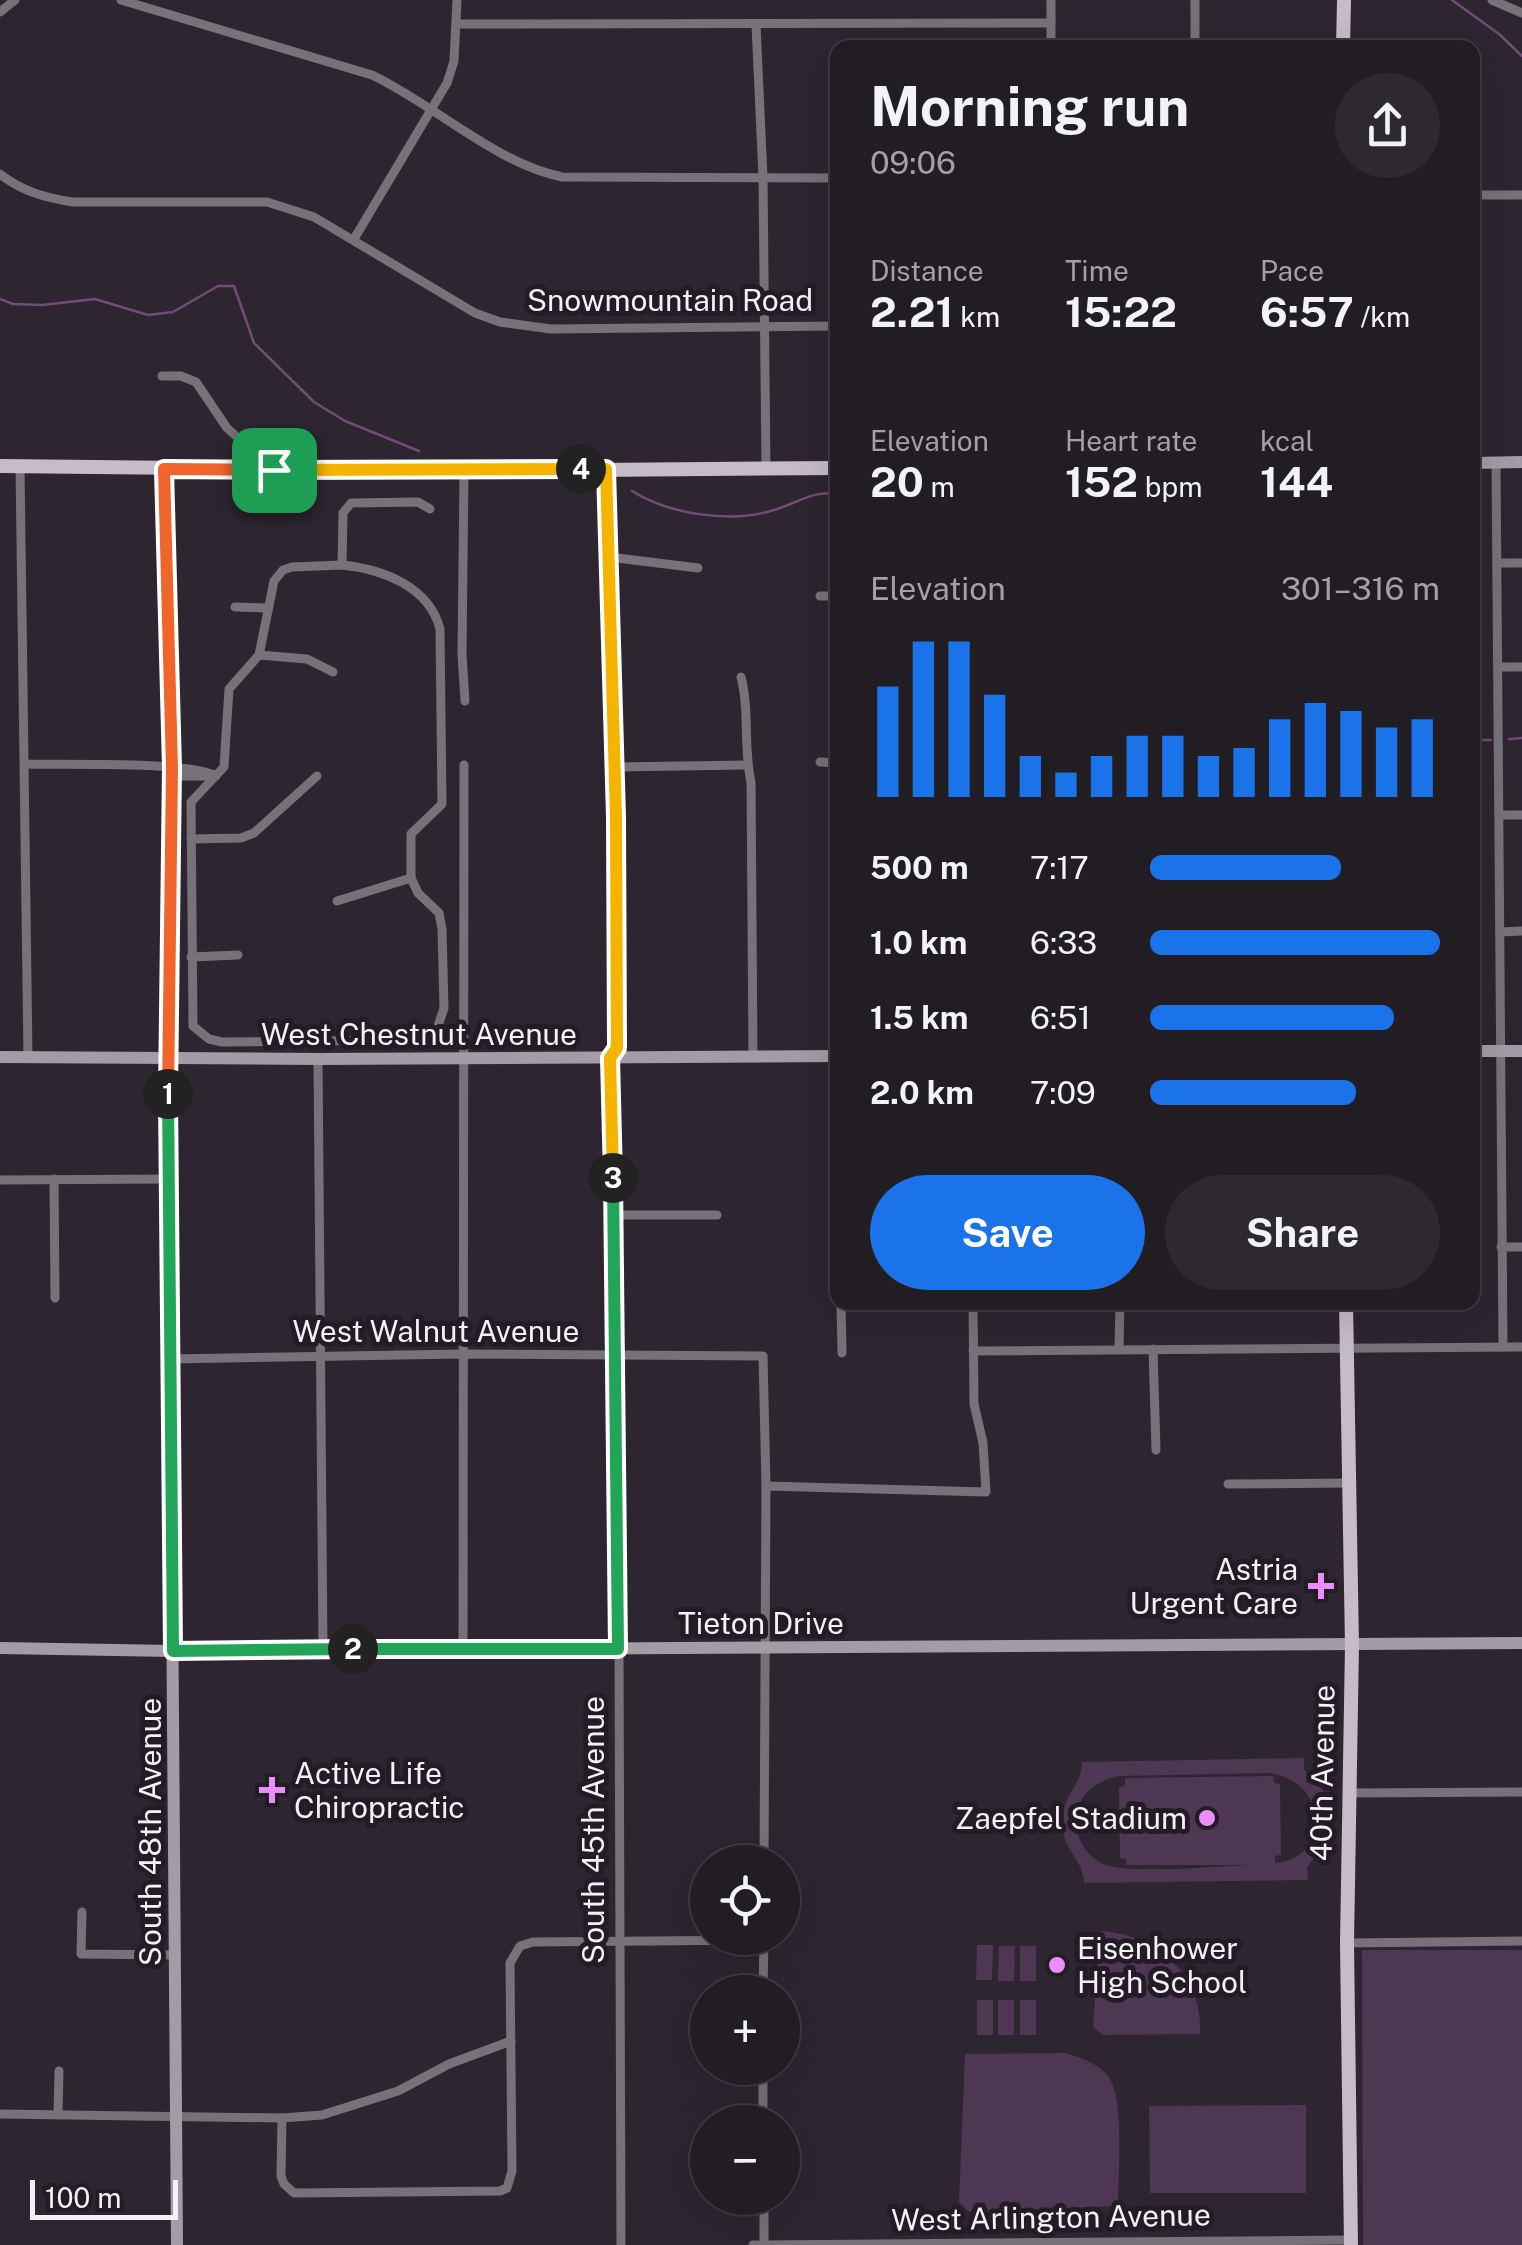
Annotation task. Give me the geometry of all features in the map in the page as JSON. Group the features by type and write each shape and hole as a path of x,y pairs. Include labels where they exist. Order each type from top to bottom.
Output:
{"main road":[{"path":"1344,0 1344,40"},
{"path":"0,466 464,471 830,468"},
{"name":"40th Avenue","path":"1346,1310 1352,1645 1347,1944 1350,2242"}],"street":[{"path":"0,12 16,0"},
{"path":"121,0 349,65 402,89 522,165 547,174 830,178"},
{"path":"354,239 448,83 454,60 457,0"},
{"path":"1051,0 1051,40"},
{"path":"1195,0 1196,40"},
{"path":"1492,0 1522,13"},
{"path":"457,24 1051,24"},
{"path":"756,24 766,468"},
{"name":"Snowmountain Road","path":"0,174 24,190 48,199 73,202 268,202 314,217 475,312 500,322 551,329 830,326"},
{"path":"1480,196 1522,195"},
{"path":"162,376 181,376 196,382 227,428 274,470"},
{"path":"1496,462 1503,1347"},
{"path":"1480,463 1522,462"},
{"path":"20,467 28,1058"},
{"path":"164,469 172,772 168,1059"},
{"name":"South 45th Avenue","path":"606,469 616,817 617,1048 610,1058 621,2245"},
{"path":"464,471 465,701"},
{"path":"342,565 343,513 351,504 418,502 430,509"},
{"path":"609,557 698,568"},
{"path":"1498,563 1522,563"},
{"path":"342,565 369,568 411,587 436,612 443,676 442,804 411,834 411,878 418,893 439,914 444,1008 436,1029 418,1040 222,1042 209,1039 193,1026 191,802 226,760 229,689 259,655 266,608 274,581 282,570 342,565"},
{"path":"820,596 830,596"},
{"path":"235,607 266,608"},
{"path":"259,655 307,659 333,672"},
{"path":"1499,667 1522,667"},
{"path":"443,676 464,676"},
{"path":"741,677 746,697 752,809 753,1057"},
{"path":"820,762 830,763"},
{"path":"25,764 216,776"},
{"path":"463,1649 464,765"},
{"path":"615,768 747,766"},
{"path":"191,839 240,838 254,833 317,776"},
{"path":"1499,815 1522,815"},
{"path":"337,901 411,878"},
{"path":"1500,932 1522,931"},
{"path":"191,957 238,955"},
{"path":"1480,1051 1522,1051"},
{"name":"West Chestnut Avenue","path":"0,1057 830,1056"},
{"name":"South 48th Avenue","path":"168,1059 177,2245"},
{"path":"318,1059 323,1650"},
{"path":"54,1179 55,1298"},
{"path":"0,1180 170,1179"},
{"path":"614,1215 717,1216"},
{"path":"1501,1247 1522,1247"},
{"path":"841,1310 842,1354"},
{"path":"764,1845 766,1486 986,1492 984,1443 974,1404 974,1310"},
{"path":"1119,1349 1120,1310"},
{"path":"972,1350 1522,1347"},
{"path":"1153,1349 1156,1450"},
{"name":"West Walnut Avenue","path":"170,1360 462,1354 763,1356 766,1486"},
{"path":"1228,1484 1348,1483"},
{"name":"Tieton Drive","path":"0,1648 173,1651 1522,1643"},
{"path":"1349,1793 1522,1792"},
{"path":"82,1912 82,1954 176,1955"},
{"path":"282,2118 281,2176 294,2193 489,2192 507,2188 512,2171 510,1963 514,1953 520,1946 533,1942 690,1940"},
{"path":"1347,1944 1522,1941"},
{"path":"0,2114 282,2118 322,2114 398,2091 449,2064 511,2041"},
{"path":"58,2114 59,2071"},
{"path":"764,2215 764,2245"},
{"name":"West Arlington Avenue","path":"753,2245 1350,2242"}],"shaded area":[{"path":"1304,1758 1304,1770 1316,1781 1329,1805 1328,1830 1307,1867 1308,1880 1084,1883 1081,1868 1065,1840 1062,1823 1082,1762","holes":["1270,1773 1290,1780 1313,1805 1314,1835 1293,1858 1275,1863 1275,1856 1281,1855 1280,1784 1274,1783 1273,1776 1125,1778 1125,1786 1119,1787 1120,1858 1126,1859 1126,1865 1254,1865 1119,1868 1091,1856 1078,1834 1076,1817 1084,1796 1100,1783 1119,1776"]},
{"path":"1100,1931 1140,1940 1172,1961 1194,1993 1200,2034 1103,2035 1093,2027"},
{"path":"977,1945 993,1945 992,1980 976,1980"},
{"path":"999,1946 1015,1946 1014,1981 998,1981"},
{"path":"1020,1946 1036,1946 1036,1981 1020,1981"},
{"path":"1362,1950 1522,1950 1522,2245 1363,2245"},
{"path":"977,2000 993,2000 993,2035 977,2035"},
{"path":"998,2000 1014,2000 1014,2035 998,2035"},
{"path":"1020,2000 1036,2000 1036,2035 1020,2035"},
{"path":"1065,2053 1097,2066 1115,2092 1119,2123 1118,2206 969,2212 959,2202 965,2054"},
{"path":"1306,2105 1306,2193 1150,2193 1149,2106"}],"waterway":[{"path":"1452,0 1522,56"},
{"path":"0,299 13,304 42,305 95,299 148,315 173,312 218,286 234,286 254,343 314,402 345,421 419,451"},
{"path":"632,491 665,506 722,516 760,514 830,493"},
{"path":"1509,739 1522,738"},
{"path":"1480,740 1491,740"}],"place":[{"name":"Astria Urgent Care","path":"1321,1586"},
{"name":"Active Life Chiropractic","path":"272,1790"},
{"name":"Zaepfel Stadium","path":"1207,1818"},
{"name":"Eisenhower High School","path":"1057,1965"}],"route":[{"path":"164,469 274,470 606,469 616,817 617,1048 610,1058 618,1649 173,1651 168,1059 172,768 164,469"}]}
